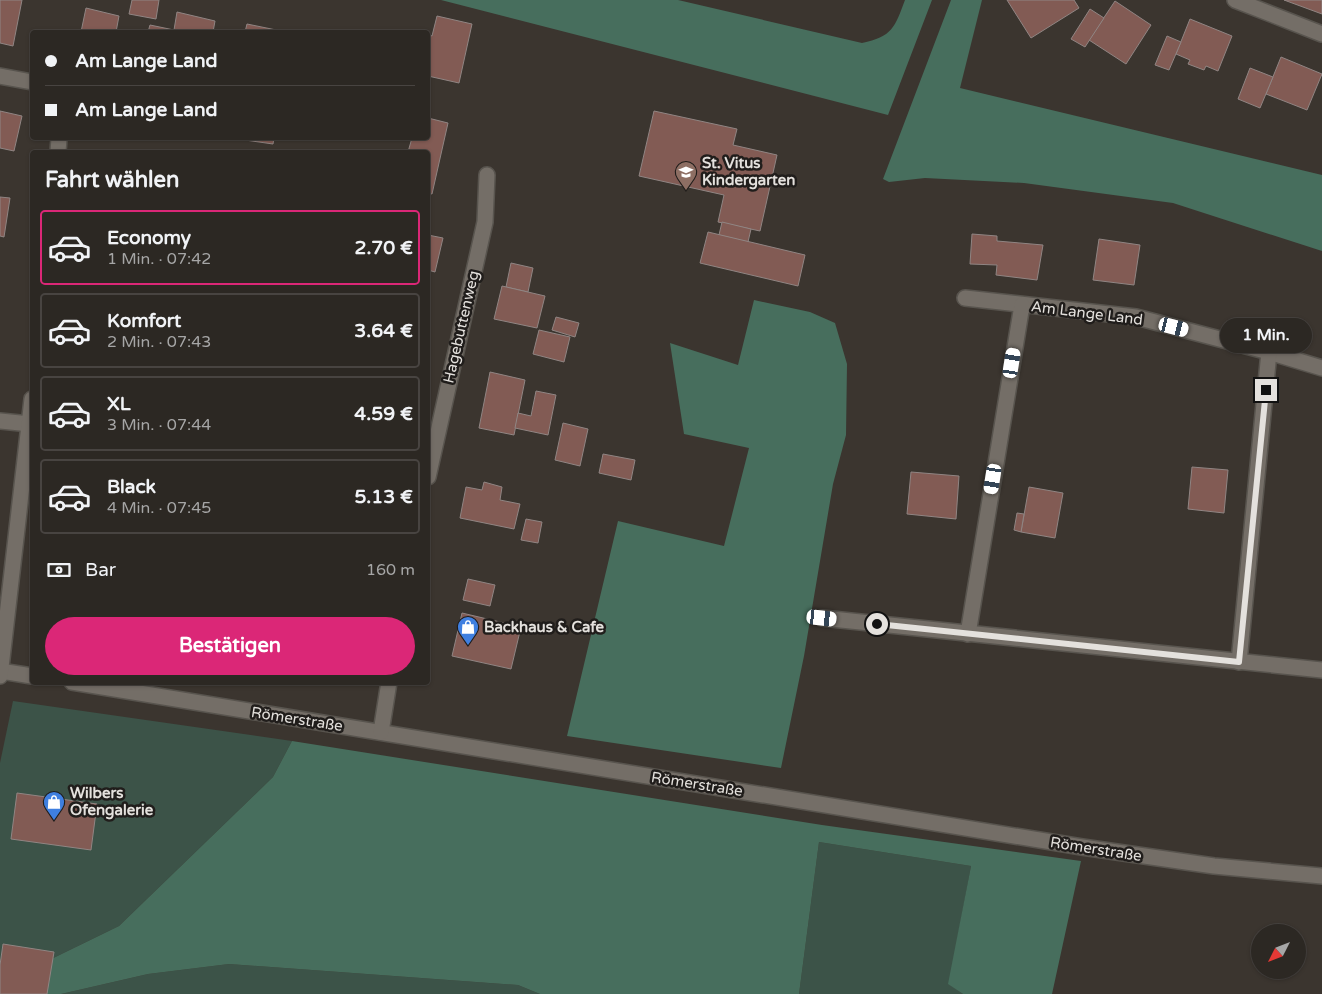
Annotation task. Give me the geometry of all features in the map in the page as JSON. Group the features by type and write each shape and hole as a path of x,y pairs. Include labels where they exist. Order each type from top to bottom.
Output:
{"street":[{"path":"1235,0 1322,34"},
{"path":"0,76 30,82"},
{"name":"Hagebuttenweg","path":"430,468 485,222 487,175"},
{"name":"Am Lange Land","path":"965,298 1136,317 1322,368"},
{"name":"Am Lange Land","path":"968,634 1022,305"},
{"path":"1239,662 1269,352"},
{"path":"0,421 30,424 0,673 30,676"},
{"path":"822,618 1322,670"},
{"name":"Römerstraße","path":"91,685 1082,847 1214,866 1322,876"},
{"path":"381,732 389,685"}],"green space":[{"path":"441,0 678,0 862,43 880,38 891,29 905,0 932,0 888,115"},
{"path":"951,0 982,0 960,88 1322,175 1322,251 1173,203 1024,183 925,178 889,182 883,179"},
{"path":"754,300 810,312 835,323 847,364 846,435 833,484 804,656 781,768 567,736 618,521 724,546 749,448 684,434 670,343 738,365"},
{"path":"13,701 292,741 273,777 119,926 0,984 0,763"},
{"path":"292,741 822,825 1081,861 1052,994 963,994 948,984 971,866 819,842 799,994 540,994 518,985 229,964 148,974 61,994 0,994 0,984 119,926 273,777"},
{"path":"819,842 971,866 949,984 963,994 799,994"},
{"path":"229,964 518,985 540,994 61,994 148,974"}],"building":[{"path":"0,0 22,0 13,46 0,43"},
{"path":"132,0 159,0 156,19 129,14"},
{"path":"1007,0 1074,0 1079,8 1031,38"},
{"path":"1284,0 1322,0 1322,14"},
{"path":"1115,1 1151,25 1126,64 1089,40"},
{"path":"86,8 119,16 116,30 81,30"},
{"path":"1090,9 1104,18 1085,47 1071,39"},
{"path":"177,12 215,21 213,30 174,30"},
{"path":"437,16 472,24 459,83 430,76 430,35 432,36"},
{"path":"1190,19 1232,36 1218,71 1206,66 1204,70 1188,64 1190,60 1176,54"},
{"path":"247,24 276,30 246,30"},
{"path":"150,25 174,30 149,30"},
{"path":"1167,36 1181,42 1169,70 1155,65"},
{"path":"1281,57 1322,74 1307,110 1266,94"},
{"path":"1250,68 1273,77 1260,108 1238,99"},
{"path":"0,111 22,116 14,151 0,148"},
{"path":"654,111 737,129 733,145 777,155 760,231 718,222 724,195 639,176"},
{"path":"430,118 448,123 432,194 430,194 430,150 409,150 411,140 430,140"},
{"path":"245,140 274,140 273,144"},
{"path":"0,197 10,198 4,237 0,236"},
{"path":"722,222 751,229 748,242 719,235"},
{"path":"708,232 805,255 798,286 700,263"},
{"path":"972,234 997,236 997,241 1043,245 1037,280 996,275 997,265 970,264"},
{"path":"430,235 443,238 435,272 430,271"},
{"path":"1099,239 1140,245 1134,285 1093,280"},
{"path":"511,263 533,268 528,292 506,287"},
{"path":"502,286 545,296 537,328 494,319"},
{"path":"556,317 579,323 575,337 552,330"},
{"path":"539,330 570,337 564,362 533,354"},
{"path":"490,372 525,380 514,435 479,428"},
{"path":"536,391 556,395 548,435 515,428 518,413 531,416"},
{"path":"563,423 588,429 580,466 555,460"},
{"path":"603,454 635,460 631,480 599,473"},
{"path":"1192,467 1228,470 1224,513 1188,509"},
{"path":"911,472 959,476 956,519 907,514"},
{"path":"484,482 502,487 500,500 520,504 514,529 460,518 466,487 482,490"},
{"path":"1029,487 1063,493 1055,538 1021,532"},
{"path":"1017,513 1024,514 1021,532 1014,530"},
{"path":"526,519 542,522 538,543 521,540"},
{"path":"468,579 495,585 490,606 463,600"},
{"path":"462,613 521,627 511,669 452,656"},
{"name":"Wilbers Ofengalerie","path":"17,793 97,804 91,850 11,839"},
{"path":"3,944 54,952 47,994 0,994 0,965"}],"place":[{"name":"St. Vitus Kindergarten","path":"686,191"},
{"name":"Backhaus & Cafe","path":"468,646"},
{"name":"Wilbers Ofengalerie","path":"54,821"}],"route":[{"path":"877,624 1239,662 1266,390"}]}
